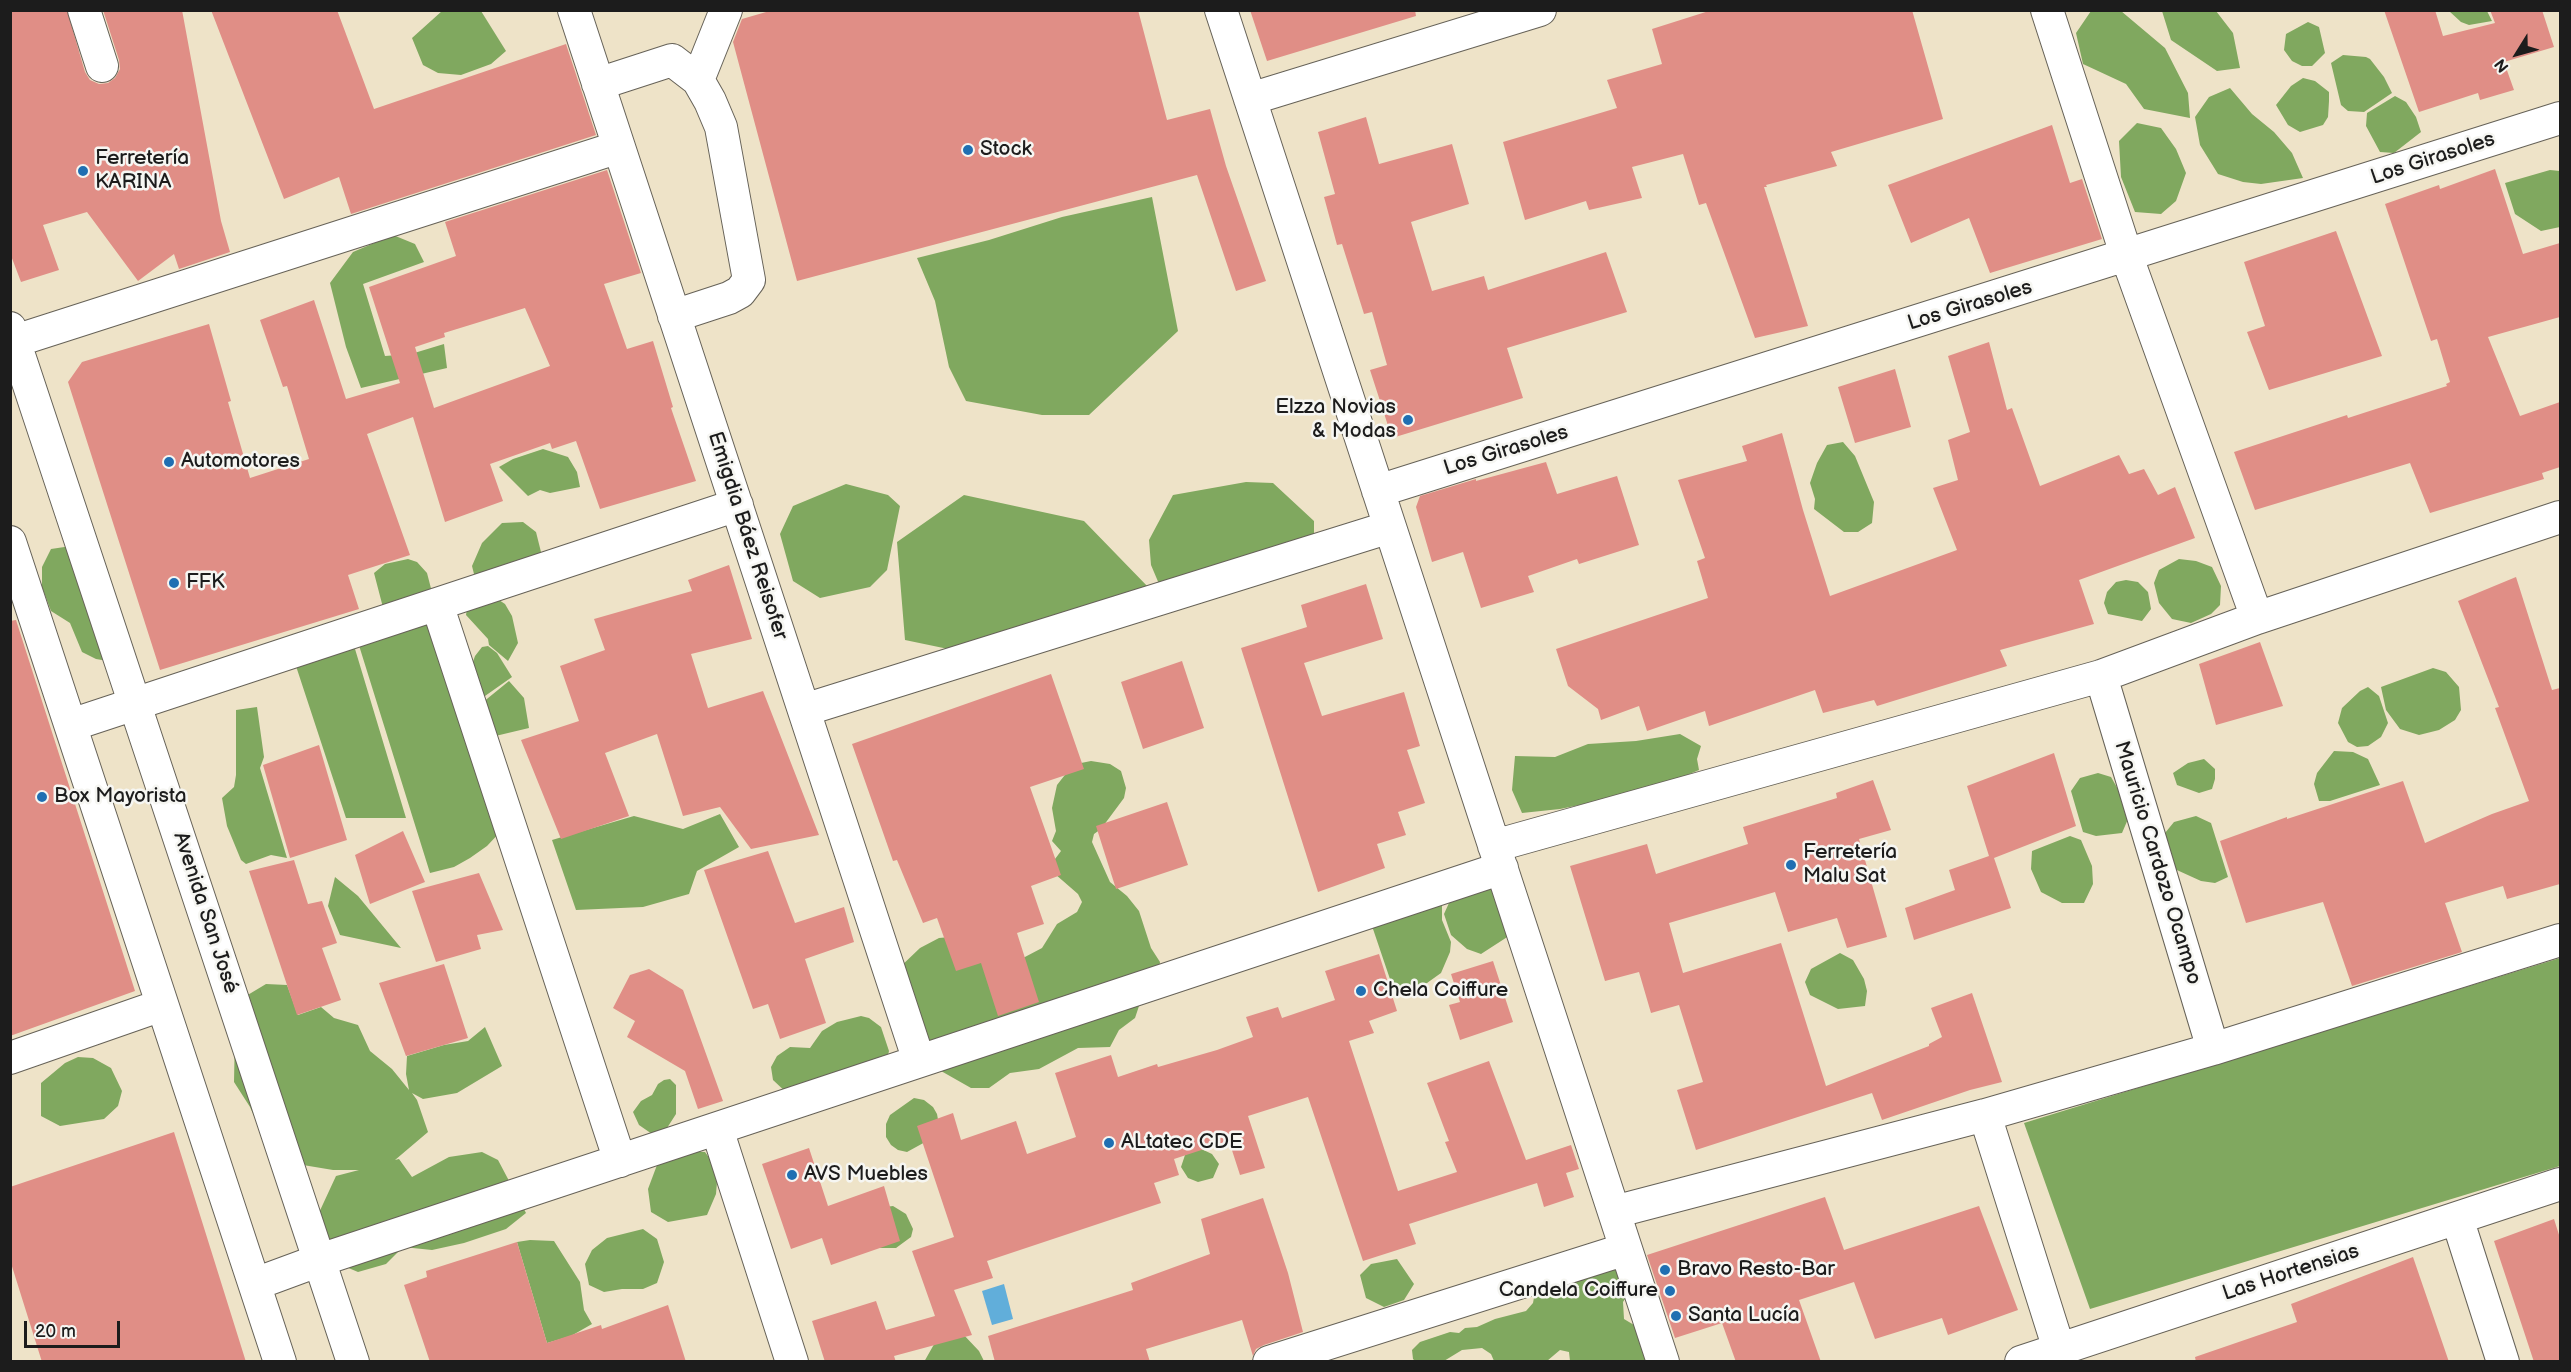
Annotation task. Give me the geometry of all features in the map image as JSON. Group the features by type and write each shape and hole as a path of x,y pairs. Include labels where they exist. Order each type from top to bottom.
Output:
{"street":[{"path":"84,10 102,66"},
{"name":"Emigdia Báez Reisofer","path":"574,10 919,1061"},
{"path":"698,80 726,10"},
{"path":"1221,10 1663,1362"},
{"path":"1250,99 1540,10"},
{"path":"2047,10 2127,257 2257,618"},
{"path":"598,84 672,60 698,80 721,127 749,280 740,292 729,298 674,316"},
{"name":"Los Girasoles","path":"1378,491 2127,257 2560,118"},
{"path":"12,336 619,147"},
{"name":"Avenida San José","path":"12,336 136,703 353,1362"},
{"path":"70,725 737,505"},
{"path":"255,1284 320,1260 919,1061 1498,857 2101,676 2257,618 2560,517"},
{"path":"804,710 1390,527"},
{"path":"10,542 280,1362"},
{"path":"437,604 621,1161"},
{"name":"Mauricio Cardozo Ocampo","path":"2101,676 2213,1049"},
{"path":"1614,1212 1985,1115 2213,1049 2560,940"},
{"path":"10,1058 162,1005"},
{"path":"1985,1115 2061,1355"},
{"path":"717,1129 792,1362"},
{"name":"Las Hortensias","path":"2021,1362 2061,1355 2560,1184"},
{"path":"2457,1218 2502,1362"},
{"path":"1269,1362 1626,1249"}],"green space":[{"path":"442,11 481,11 506,51 491,64 461,75 438,73 423,65 412,38"},
{"path":"2091,11 2121,11 2165,48 2188,93 2190,118 2144,109 2126,84 2083,64 2076,33"},
{"path":"2162,11 2216,11 2233,33 2240,68 2217,71 2171,40"},
{"path":"2449,11 2487,11 2492,21 2469,25 2461,22"},
{"path":"2308,22 2319,27 2325,53 2312,66 2302,66 2292,61 2284,50 2286,34"},
{"path":"2343,55 2370,59 2384,77 2392,93 2364,112 2348,111 2341,105 2331,63"},
{"path":"2303,78 2315,81 2329,92 2329,101 2328,117 2323,125 2300,132 2288,125 2276,105 2291,86"},
{"path":"2230,88 2252,114 2274,132 2292,153 2303,178 2261,184 2243,182 2218,174 2200,145 2195,117 2209,97"},
{"path":"2395,96 2406,102 2416,117 2421,132 2394,153 2380,152 2366,126 2367,113"},
{"path":"2137,123 2161,128 2176,149 2186,173 2176,201 2161,214 2135,212 2121,177 2119,141"},
{"path":"2550,170 2560,171 2560,227 2541,231 2515,214 2505,183"},
{"path":"1152,197 1178,331 1089,415 1042,415 966,401 949,367 935,301 917,258 989,240 1062,217"},
{"path":"393,235 415,244 424,262 363,284 385,356 411,354 444,344 447,368 361,388 346,347 330,283 353,252"},
{"path":"1843,442 1855,456 1874,502 1872,523 1858,532 1844,532 1814,509 1815,499 1810,483 1817,463 1827,445"},
{"path":"543,449 568,457 577,472 580,487 550,493 540,490 528,496 499,467 513,459"},
{"path":"1246,482 1273,483 1314,521 1314,542 1162,591 1151,565 1149,540 1173,495"},
{"path":"846,484 888,495 900,506 887,570 870,587 820,598 793,581 780,534 793,506"},
{"path":"964,495 1084,521 1150,589 953,650 905,640 897,542"},
{"path":"523,522 536,532 544,564 477,586 472,566 482,543 502,523"},
{"path":"78,545 108,661 96,659 82,652 70,623 51,611 42,587 42,567 51,549"},
{"path":"408,559 417,562 427,573 434,600 386,619 374,573 385,564"},
{"path":"2179,559 2196,561 2212,567 2221,586 2220,605 2211,614 2191,623 2172,619 2159,603 2154,583 2159,570"},
{"path":"2126,580 2138,582 2148,592 2151,609 2142,621 2108,614 2104,603 2107,592 2116,582"},
{"path":"493,596 505,604 512,616 518,643 508,661 489,645 488,639 466,615 468,602"},
{"path":"435,606 503,829 487,846 470,858 454,867 430,873 357,639"},
{"path":"352,639 406,818 346,818 294,660"},
{"path":"488,646 497,653 512,677 485,696 476,691 470,670 475,656 482,647"},
{"path":"2433,668 2446,672 2459,687 2461,710 2455,720 2439,730 2419,735 2400,729 2386,710 2381,687"},
{"path":"509,681 524,698 529,728 487,738 477,707"},
{"path":"2368,687 2379,696 2388,723 2381,737 2368,746 2357,747 2348,742 2338,723 2342,708 2360,691"},
{"path":"257,707 264,757 260,768 287,858 271,855 246,864 241,860 227,826 222,798 234,787 236,775 236,710"},
{"path":"1680,734 1701,746 1697,759 1699,770 1652,790 1560,809 1522,813 1512,790 1515,756 1555,757 1588,744 1636,741"},
{"path":"2334,751 2353,752 2368,759 2380,785 2330,801 2319,801 2314,784 2317,773"},
{"path":"2204,759 2215,769 2212,789 2199,793 2177,785 2173,773 2188,763"},
{"path":"1091,761 1110,764 1121,771 1126,788 1124,798 1101,829 1094,834 1092,842 1110,882 1127,896 1139,911 1151,948 1160,962 1158,976 1141,1000 1135,1018 1119,1030 1110,1047 1078,1048 1039,1069 1010,1073 989,1088 971,1088 934,1067 887,1015 883,1002 898,969 920,948 939,938 961,936 1023,958 1042,948 1057,924 1077,912 1082,902 1078,894 1055,874 1052,863 1061,851 1052,841 1056,831 1052,808 1057,785 1068,771 1076,764"},
{"path":"2098,773 2111,777 2123,798 2128,819 2122,833 2096,836 2083,832 2071,791 2080,778"},
{"path":"720,814 739,847 697,871 689,894 643,907 576,910 552,840 634,816 683,829"},
{"path":"2196,816 2211,823 2228,877 2215,883 2201,881 2168,866 2160,847 2165,833 2174,822"},
{"path":"2070,836 2081,840 2092,866 2093,884 2084,903 2062,903 2041,892 2031,869 2032,851"},
{"path":"335,877 358,896 401,948 340,935 328,906"},
{"path":"1498,877 1515,932 1481,954 1467,949 1451,935 1444,914 1453,894"},
{"path":"1432,902 1442,906 1442,920 1451,942 1450,952 1441,973 1413,993 1392,985 1372,926"},
{"path":"1840,953 1853,960 1864,979 1867,991 1865,1006 1838,1009 1810,995 1805,982 1811,969"},
{"path":"2560,958 2560,1166 2090,1309 2024,1123"},
{"path":"266,984 287,985 298,1015 321,1007 334,1018 358,1025 370,1051 392,1069 409,1090 406,1074 407,1056 444,1045 468,1041 485,1027 502,1066 457,1093 423,1099 412,1093 417,1100 428,1132 395,1160 399,1159 412,1177 449,1157 482,1152 498,1160 526,1213 506,1229 464,1243 432,1250 403,1247 386,1264 358,1272 339,1264 317,1217 336,1176 359,1170 333,1170 303,1165 262,1134 250,1107 234,1082 235,1032 246,996"},
{"path":"861,1016 869,1018 881,1027 889,1051 887,1059 789,1095 773,1080 771,1067 777,1056 790,1047 810,1048 822,1031 837,1022"},
{"path":"78,1057 93,1058 111,1068 122,1091 118,1106 104,1119 60,1126 41,1116 41,1083 65,1063"},
{"path":"670,1079 676,1085 676,1114 667,1128 652,1134 639,1125 633,1112 641,1101 652,1095 658,1084"},
{"path":"914,1098 924,1100 933,1107 939,1125 927,1141 907,1152 891,1145 886,1137 886,1124 890,1115"},
{"path":"1197,1147 1212,1154 1219,1164 1213,1178 1198,1182 1188,1178 1181,1167 1185,1155"},
{"path":"678,1151 705,1152 718,1170 716,1194 707,1215 668,1222 651,1212 648,1189 657,1165"},
{"path":"893,1206 906,1214 913,1229 911,1237 896,1248 878,1248 885,1207"},
{"path":"643,1229 657,1239 664,1262 657,1283 643,1289 604,1292 589,1285 585,1264 592,1250 607,1238"},
{"path":"554,1241 580,1282 584,1310 592,1324 571,1336 547,1343 517,1242"},
{"path":"1397,1259 1414,1284 1404,1300 1384,1307 1366,1298 1360,1275 1371,1264"},
{"path":"1625,1265 1630,1291 1623,1302 1624,1319 1644,1331 1656,1361 1570,1361 1569,1352 1560,1350 1547,1361 1494,1361 1491,1354 1482,1348 1462,1350 1444,1361 1416,1362 1413,1359 1412,1350 1420,1342 1450,1332 1459,1333 1465,1328 1477,1327 1495,1319 1526,1311 1533,1303 1535,1292"},
{"path":"962,1333 979,1351 984,1361 924,1362 937,1339"}],"water":[{"path":"1004,1284 1013,1319 992,1325 982,1291"}],"building":[{"path":"10,10 67,10 85,72 90,80 99,84 108,83 115,78 120,69 103,10 182,10 221,221 230,252 179,269 174,254 138,281 87,212 43,225 59,270 21,282 10,253"},
{"path":"211,10 337,10 374,109 566,44 596,135 351,214 339,177 284,199"},
{"name":"Stock","path":"773,10 1138,10 1167,120 1210,109 1226,166 1266,281 1236,291 1197,175 797,281 733,42 742,19"},
{"path":"1250,10 1415,10 1416,16 1267,61"},
{"path":"1712,10 1912,10 1943,119 1831,152 1837,166 1764,187 1808,326 1755,338 1706,203 1699,205 1683,154 1632,167 1642,198 1589,210 1586,201 1525,220 1503,142 1617,108 1607,80 1662,64 1652,29"},
{"path":"2384,10 2435,10 2443,36 2495,23 2490,10 2542,10 2554,47 2504,62 2514,90 2480,100 2478,93 2419,112"},
{"path":"1366,117 1379,164 1452,144 1469,204 1411,222 1432,291 1484,276 1488,290 1606,252 1627,312 1507,348 1523,398 1392,438 1370,370 1387,365 1372,312 1364,314 1342,244 1337,245 1324,197 1335,194 1318,132"},
{"path":"2052,125 2070,183 2082,179 2102,239 1990,273 1969,218 1911,243 1888,185"},
{"path":"2495,169 2523,254 2560,243 2560,317 2488,337 2520,416 2560,402 2560,467 2542,473 2544,479 2430,513 2410,463 2255,510 2234,452 2347,415 2348,418 2447,386 2446,384 2450,382 2437,339 2431,341 2385,204 2439,185 2440,189"},
{"path":"607,170 641,273 604,284 627,349 653,341 673,407 671,408 696,481 600,509 576,441 552,449 550,443 490,464 503,501 445,522 413,417 367,434 410,555 348,575 359,609 160,670 68,382 82,362 209,324 250,478 309,459 287,386 283,387 260,320 314,300 346,399 400,383 369,287 456,256 445,222","holes":["525,308 550,366 434,408 415,347 445,337 444,333"]},
{"path":"2336,231 2382,356 2269,390 2247,332 2265,326 2244,262"},
{"path":"1989,342 2007,410 2012,408 2040,486 2119,455 2129,474 2144,469 2158,495 2175,487 2195,538 2079,580 2094,624 2000,650 2007,666 1877,706 1874,700 1823,713 1815,690 1709,726 1705,711 1647,731 1639,706 1601,720 1598,709 1568,686 1556,649 1708,598 1697,561 1705,558 1678,480 1747,461 1742,446 1782,433 1830,596 1957,550 1933,488 1958,480 1948,440 1970,432 1948,356"},
{"path":"1895,369 1911,427 1855,443 1838,387"},
{"path":"1546,462 1557,494 1617,476 1639,545 1579,564 1577,559 1528,576 1534,592 1481,608 1463,552 1432,562 1416,507 1420,496 1476,479 1476,481"},
{"path":"729,565 752,639 691,654 708,708 763,691 819,835 751,849 720,807 683,816 657,734 605,753 629,816 561,839 521,740 579,721 560,666 605,650 594,619 692,591 688,580"},
{"path":"2516,577 2552,690 2560,688 2560,884 2507,899 2503,886 2445,903 2462,952 2352,986 2323,902 2246,923 2220,841 2287,817 2287,819 2403,781 2425,843 2492,814 2529,801 2495,708 2499,707 2458,601"},
{"path":"1366,584 1383,639 1304,663 1322,716 1404,692 1420,746 1407,750 1425,803 1398,812 1406,835 1377,844 1385,868 1318,892 1241,648 1307,627 1301,605"},
{"name":"Box Mayorista","path":"16,620 135,991 10,1036 10,621"},
{"path":"2260,642 2283,706 2216,725 2199,664"},
{"path":"1182,661 1204,728 1143,749 1121,682"},
{"path":"1051,674 1084,769 1030,787 1061,875 1031,886 1044,924 1017,933 1039,1002 998,1016 981,963 956,971 937,918 923,923 897,860 893,861 852,744"},
{"path":"319,745 347,840 290,858 263,765"},
{"path":"2054,753 2076,826 1994,858 2011,908 1914,940 1905,908 1955,890 1949,870 1989,856 1967,786"},
{"path":"1873,780 1891,830 1859,839 1887,937 1847,948 1837,918 1788,932 1775,892 1669,923 1683,973 1781,943 1826,1086 1929,1046 1942,1037 1931,1008 1972,993 2002,1082 1970,1090 1882,1120 1872,1093 1696,1150 1677,1090 1703,1082 1679,1005 1651,1013 1639,972 1605,981 1570,866 1647,844 1656,874 1748,844 1743,827 1837,798 1836,793"},
{"path":"1167,802 1188,865 1116,889 1096,826"},
{"path":"403,831 425,882 370,904 355,855"},
{"path":"768,851 795,923 844,907 854,942 805,959 826,1023 780,1039 768,1004 753,1009 704,870"},
{"path":"294,860 308,904 322,901 337,943 322,948 341,1000 297,1015 249,871"},
{"path":"479,873 503,930 477,935 481,949 436,962 412,891"},
{"path":"1379,954 1397,1011 1369,1021 1374,1033 1349,1041 1398,1191 1457,1172 1445,1142 1449,1141 1427,1083 1489,1061 1526,1160 1571,1145 1579,1169 1566,1173 1574,1197 1544,1207 1537,1183 1409,1224 1416,1244 1363,1261 1308,1097 1248,1116 1265,1168 1240,1175 1229,1141 1174,1159 1179,1175 1154,1183 1161,1203 987,1261 993,1278 954,1290 972,1335 894,1356 896,1362 825,1362 812,1321 876,1301 886,1330 935,1316 912,1251 954,1237 917,1126 953,1113 961,1140 1016,1121 1027,1154 1076,1137 1055,1073 1111,1055 1118,1077 1157,1064 1158,1067 1217,1050 1253,1037 1246,1017 1278,1007 1282,1018 1335,1000 1325,971"},
{"path":"1493,961 1513,1022 1460,1040 1449,1005 1460,1002 1451,974"},
{"path":"444,964 468,1038 406,1056 379,983"},
{"path":"649,969 683,990 723,1101 698,1109 685,1071 627,1037 635,1021 613,1008 630,975"},
{"path":"174,1132 246,1362 42,1362 10,1260 10,1187"},
{"path":"809,1148 828,1206 884,1186 900,1241 831,1265 822,1238 791,1249 762,1164"},
{"path":"1825,1197 1844,1250 1979,1206 2018,1310 1948,1335 1942,1318 1875,1339 1854,1282 1799,1300 1821,1362 1736,1362 1722,1323 1675,1338 1647,1255"},
{"path":"1263,1198 1288,1273 1303,1332 1264,1345 1256,1349 1253,1356 1242,1320 1146,1349 1150,1362 995,1362 988,1336 1133,1290 1131,1283 1210,1254 1201,1219"},
{"path":"2554,1219 2560,1238 2560,1362 2534,1362 2494,1241"},
{"path":"517,1242 547,1343 601,1325 602,1329 668,1305 686,1362 430,1362 404,1285 427,1277 426,1271"},
{"path":"2413,1257 2449,1362 2196,1362 2195,1357 2297,1322 2291,1304"}],"place":[{"name":"Stock","path":"968,150"},
{"name":"Ferretería KARINA","path":"83,171"},
{"name":"Elzza Novias & Modas","path":"1408,420"},
{"name":"Automotores","path":"169,462"},
{"name":"FFK","path":"174,583"},
{"name":"Box Mayorista","path":"42,797"},
{"name":"Ferretería Malu Sat","path":"1791,865"},
{"name":"Chela Coiffure","path":"1361,991"},
{"name":"ALtatec CDE","path":"1109,1143"},
{"name":"AVS Muebles","path":"792,1175"},
{"name":"Bravo Resto-Bar","path":"1665,1270"},
{"name":"Candela Coiffure","path":"1670,1291"},
{"name":"Santa Lucía","path":"1676,1316"}]}
